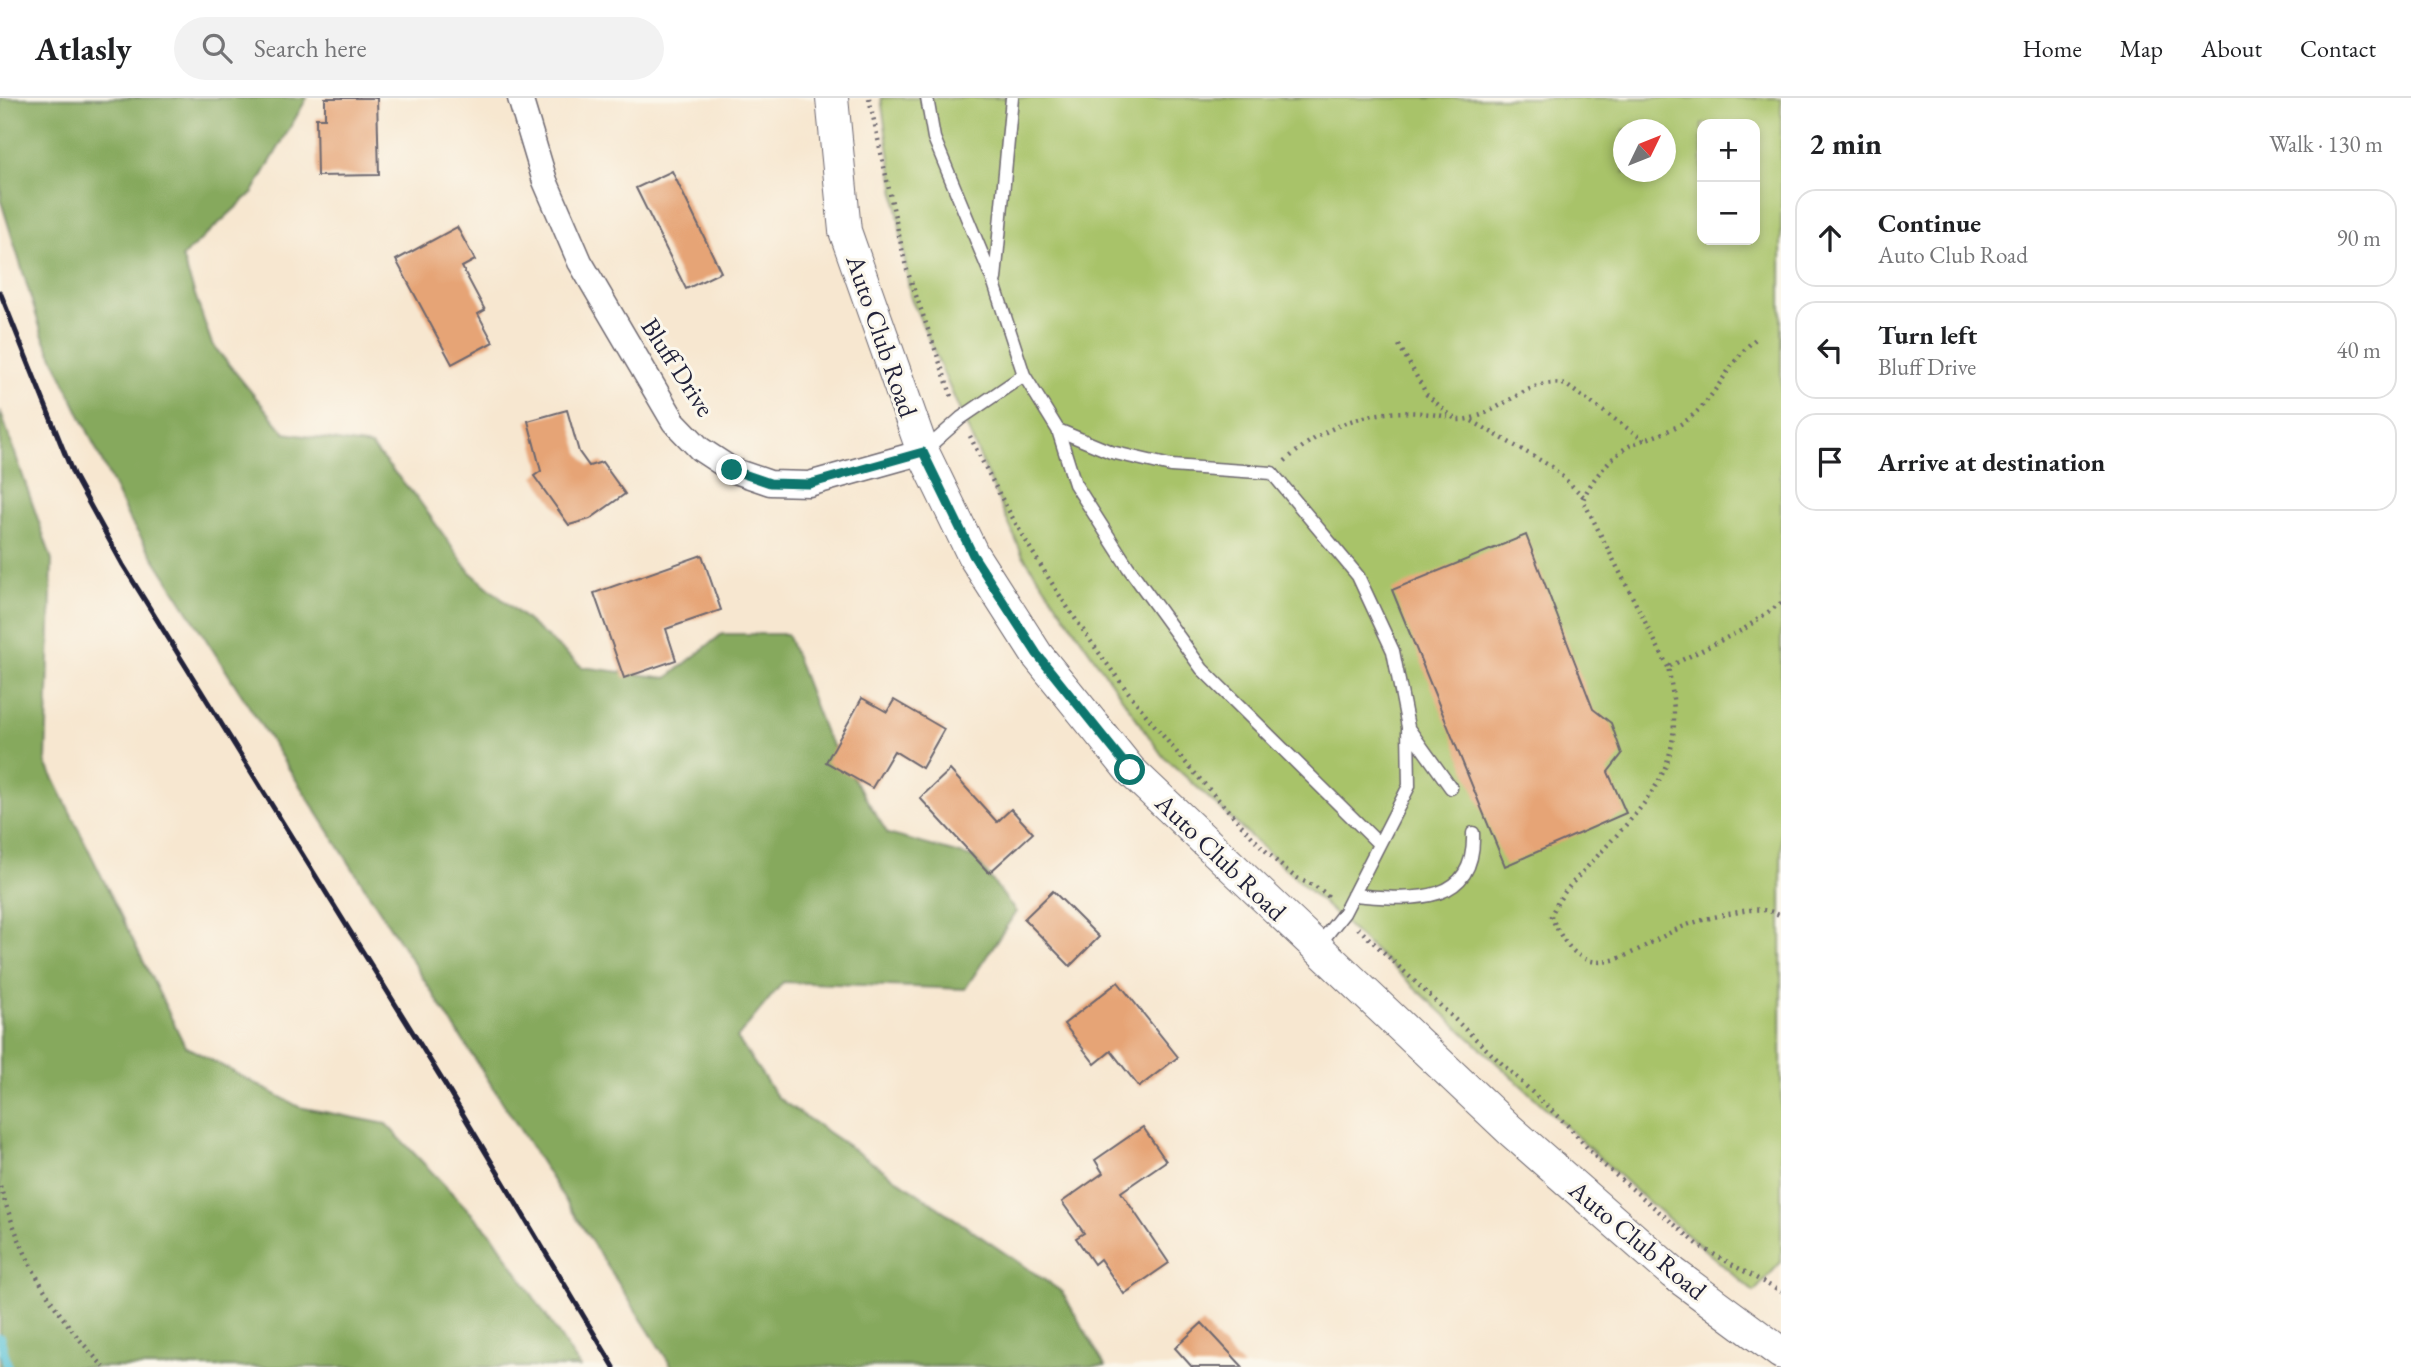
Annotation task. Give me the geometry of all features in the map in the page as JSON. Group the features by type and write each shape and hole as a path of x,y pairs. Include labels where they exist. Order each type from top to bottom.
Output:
{"street":[{"name":"Bluff Drive","path":"520,98 545,181 580,262 674,422 699,449 732,470 770,483 796,484 809,484 923,452"},
{"name":"Auto Club Road","path":"832,98 845,231 923,452 973,555 1037,654 1130,770 1510,1130 1673,1273 1781,1353"}],"lane":[{"path":"927,98 934,138 994,283 1024,375 1058,430 1075,484 1128,567 1202,669 1379,844"},
{"path":"994,283 1012,98"},
{"path":"923,452 961,418 1024,375"},
{"path":"1058,430 1111,452 1171,467 1272,473 1358,576 1393,652 1408,727 1409,786 1344,913 1317,948"},
{"path":"1408,727 1451,788"},
{"path":"1353,895 1409,899 1447,892 1464,872 1474,853 1473,833"}],"path":[{"path":"869,98 906,267 948,390 1004,507 1099,656 1215,797 1292,875 1317,884 1344,913 1568,1126 1599,1161 1701,1247 1781,1292"},
{"path":"1584,497 1614,458 1630,445 1679,425 1693,414 1710,398 1733,361 1758,337"},
{"path":"1399,345 1427,395 1452,417"},
{"path":"1471,420 1522,393 1556,383 1576,392 1644,441"},
{"path":"1272,473 1301,447 1354,419 1387,411 1419,411 1471,420 1552,467 1584,497 1668,667 1675,702 1674,733 1669,761 1659,785 1646,804 1565,892 1551,916 1556,928 1581,958 1610,962 1682,927 1712,917 1760,908 1781,916"},
{"path":"1668,667 1744,629 1781,603"},
{"path":"0,1186 16,1237 44,1290 71,1332 104,1367"}],"green space":[{"path":"0,98 307,98 253,192 182,257 212,344 285,433 371,446 418,499 470,572 582,667 667,678 722,634 787,634 825,733 888,834 975,858 1016,912 965,989 783,982 737,1038 778,1098 1062,1292 1105,1366 672,1367 129,519 42,334 1,201"},
{"path":"881,98 1781,98 1781,1262 1754,1292 1637,1192 1162,755 1022,554 910,296"},
{"path":"0,410 52,560 46,763 185,1046 299,1107 386,1124 494,1237 580,1367 0,1367"}],"building":[{"path":"325,98 377,98 379,175 317,176 316,118 325,118"},
{"path":"672,171 721,272 686,289 636,188"},
{"path":"457,227 475,260 462,267 485,310 478,314 493,342 452,364 396,260"},
{"path":"567,410 579,452 589,466 602,462 625,494 590,519 569,525 534,476 541,471 528,421"},
{"path":"1526,535 1593,709 1611,723 1622,754 1608,772 1626,813 1505,866 1392,590"},
{"path":"702,555 721,610 666,629 676,660 624,678 594,593"},
{"path":"862,698 887,712 894,700 944,729 922,768 894,751 872,788 826,762"},
{"path":"950,770 997,822 1011,809 1033,833 989,873 920,798"},
{"path":"1053,891 1099,937 1070,966 1024,919"},
{"path":"1118,982 1178,1057 1139,1087 1111,1051 1095,1064 1064,1024"},
{"path":"1143,1127 1166,1161 1121,1192 1169,1263 1124,1294 1100,1259 1094,1264 1076,1238 1084,1233 1062,1202 1103,1173 1095,1160"},
{"path":"1202,1323 1243,1367 1192,1367 1175,1348"}],"waterway":[{"path":"0,1338 8,1367"}],"railway":[{"path":"0,292 73,474 123,565 446,1086 614,1367"}],"route":[{"path":"732,470 770,483 809,484 923,452 973,555 1037,654 1130,770"}]}
